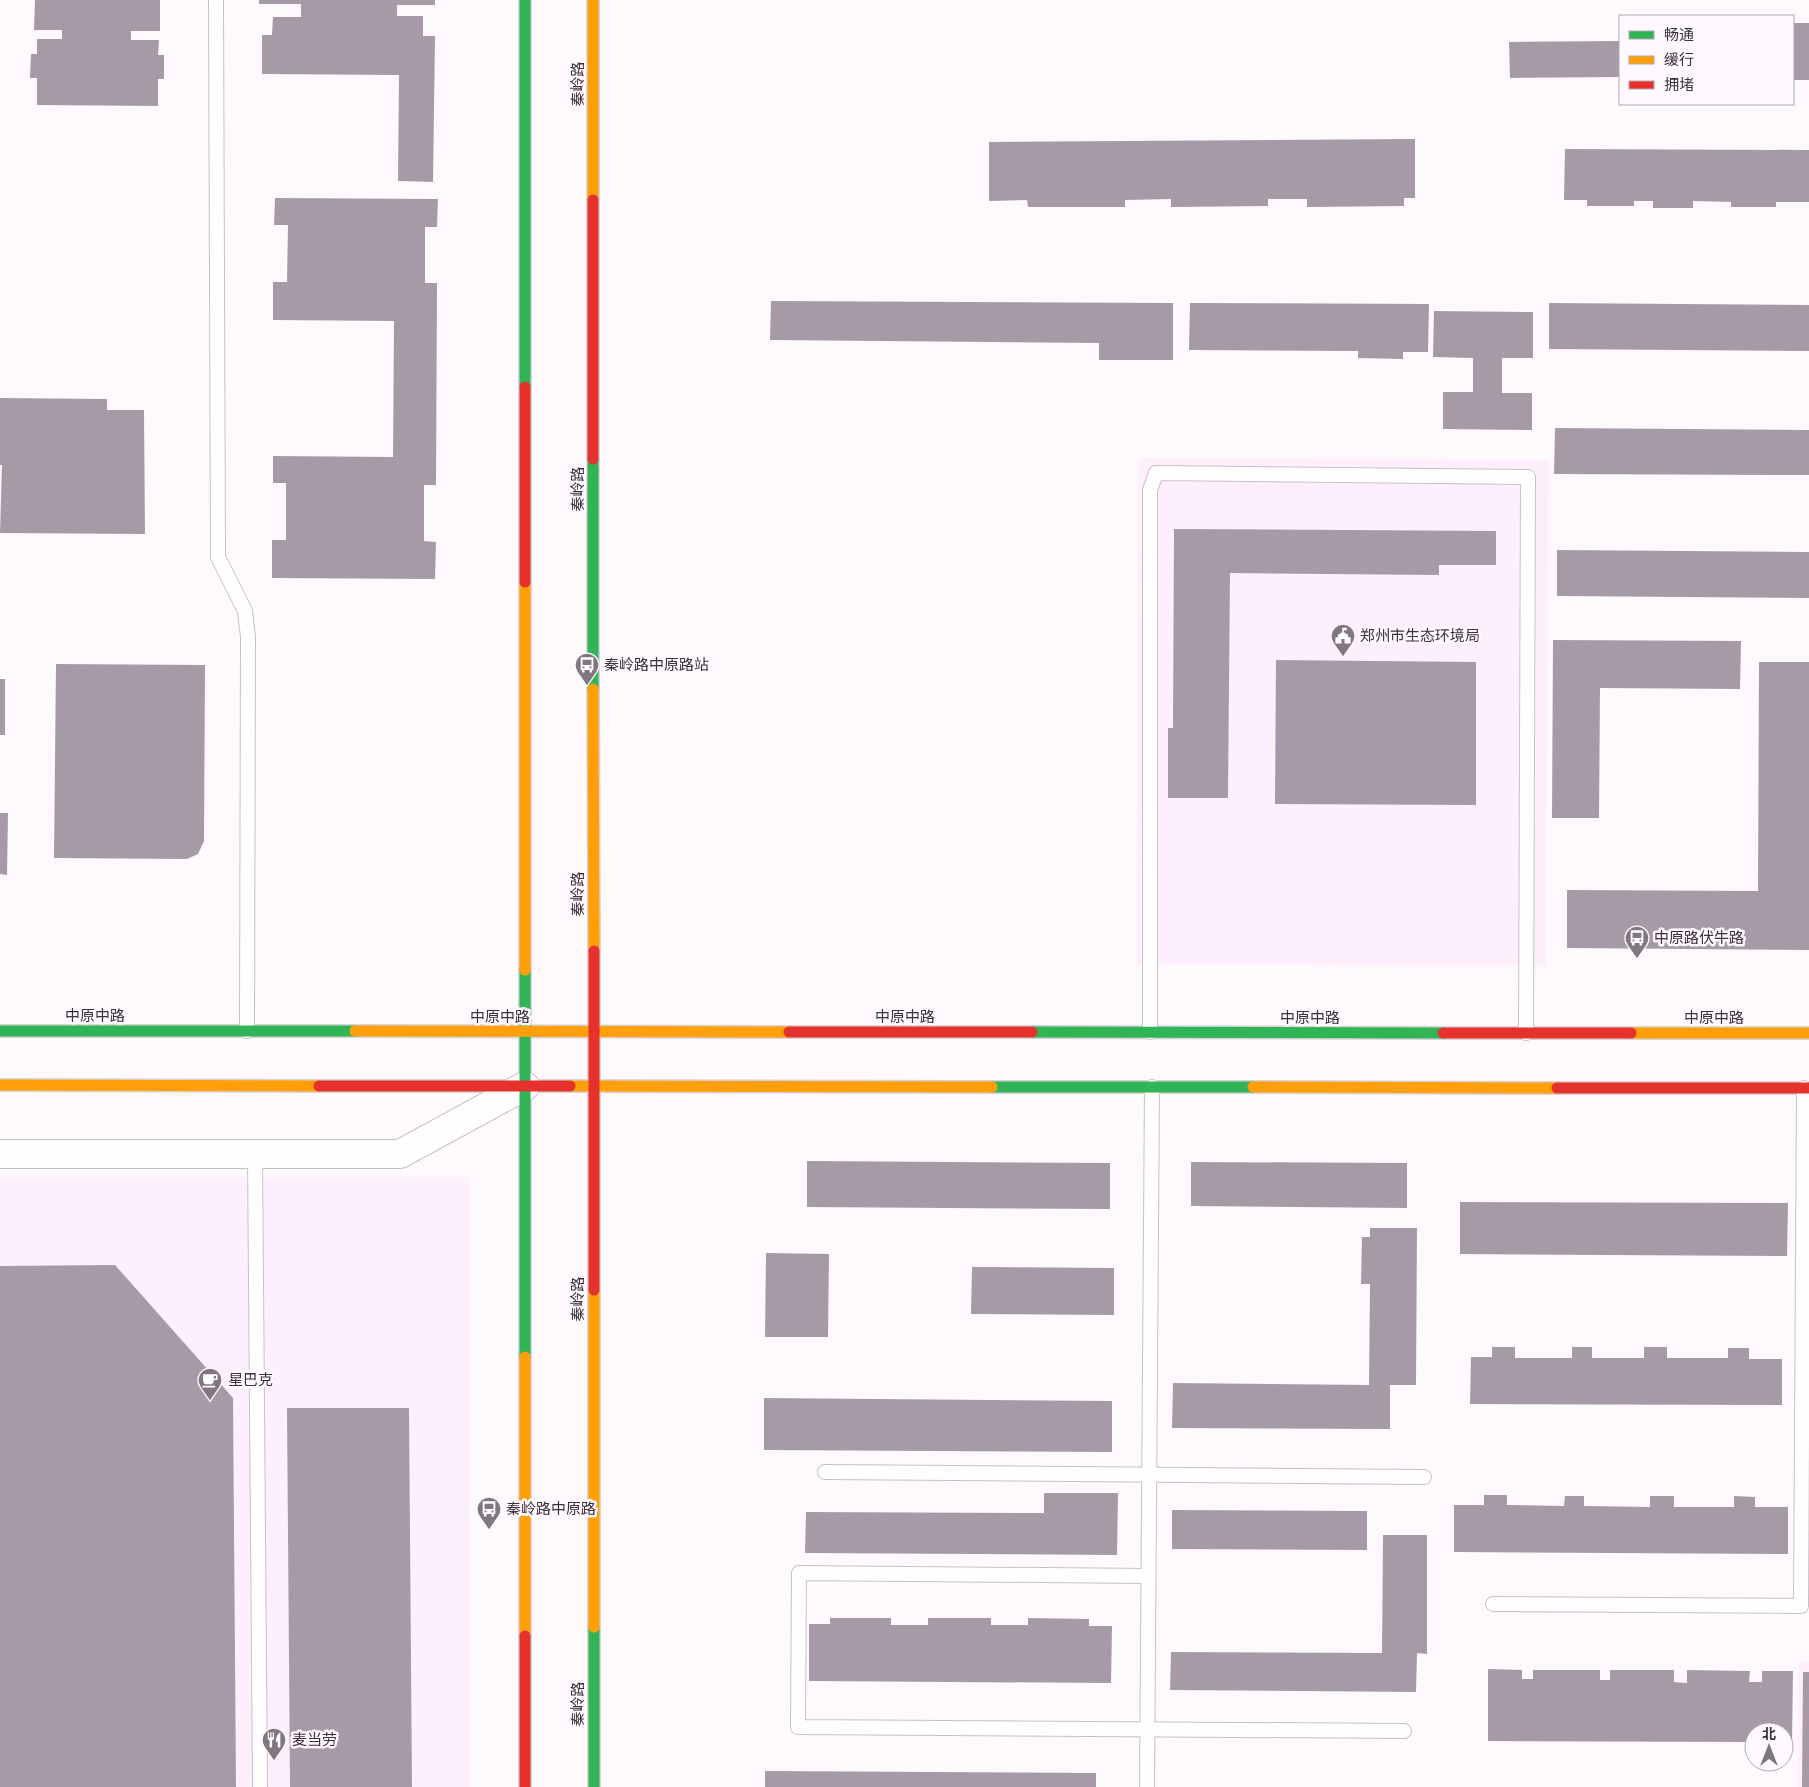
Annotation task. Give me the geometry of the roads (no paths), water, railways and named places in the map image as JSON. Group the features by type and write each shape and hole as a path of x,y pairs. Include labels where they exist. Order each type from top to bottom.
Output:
{"main road":[{"path":"525,0 526,1787"},
{"name":"秦岭路","path":"593,0 594,1787"},
{"name":"中原中路","path":"0,1031 1809,1033"},
{"path":"0,1085 1807,1088"}],"street":[{"path":"0,1154 400,1154 525,1086"}],"lane":[{"path":"216,0 218,557 245,611 248,637 247,1031"},
{"path":"1150,1032 1150,490 1156,473 1528,477 1526,1033"},
{"path":"1147,1787 1152,1087"},
{"path":"1493,1604 1800,1606 1806,1288 1807,1088"},
{"path":"255,1154 260,1787"},
{"path":"826,1472 1424,1477"},
{"path":"1149,1576 799,1573 798,1727 1404,1731"}],"place":[{"name":"郑州市生态环境局","path":"1343,657"},
{"name":"秦岭路中原路站","path":"587,686"},
{"name":"中原路伏牛路","path":"1637,959"},
{"name":"星巴克","path":"210,1401"},
{"name":"秦岭路中原路","path":"489,1530"},
{"name":"麦当劳","path":"274,1761"}]}
